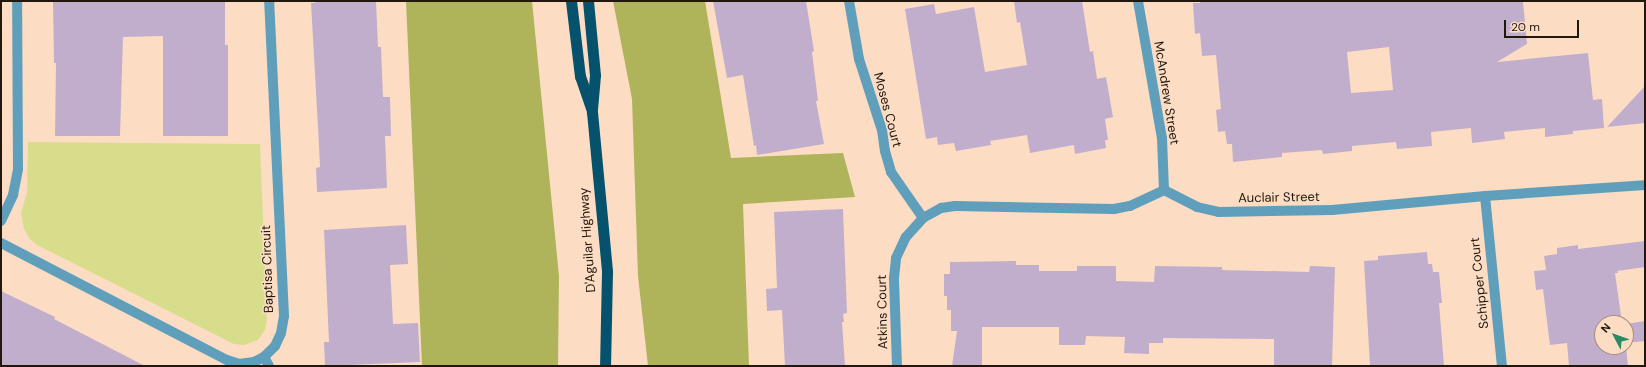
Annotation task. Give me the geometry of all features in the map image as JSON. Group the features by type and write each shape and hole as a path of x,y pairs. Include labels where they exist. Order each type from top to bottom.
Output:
{"highway":[{"name":"D'Aguilar Highway","path":"571,1 580,76 592,112"},
{"name":"D'Aguilar Highway","path":"588,1 595,75 592,112 607,272 605,366"}],"street":[{"path":"1,221 13,195 18,169 17,1"},
{"name":"Baptisa Circuit","path":"1,243 227,360 239,364 266,362 281,333 284,316 269,1"},
{"name":"Moses Court","path":"849,1 859,59 882,130 885,151 891,172 923,218"},
{"name":"McAndrew Street","path":"1138,1 1162,138 1164,190"},
{"name":"Auclair Street","path":"1164,190 1197,207 1218,212 1332,210 1485,196 1645,185"},
{"path":"923,218 940,208 955,206 1114,209 1130,206 1164,190"},
{"name":"Schipper Court","path":"1485,196 1502,366"},
{"name":"Atkins Court","path":"897,366 894,278 896,258 906,237 923,218"}],"green space":[{"path":"406,1 532,1 559,276 558,366 422,366"},
{"path":"613,1 705,1 731,158 843,153 855,197 743,204 749,366 648,366 638,276 632,99"},
{"path":"28,142 260,144 267,319 265,330 258,340 244,345 234,344 37,245 30,239 24,229 21,213 27,193"}],"building":[{"path":"53,1 225,1 225,45 228,45 228,136 163,136 163,36 123,37 120,136 55,136 56,63 54,63"},
{"path":"315,1 376,1 378,47 381,47 383,97 390,97 391,136 385,136 387,188 317,192 316,168 320,167 311,3 315,3"},
{"path":"713,1 806,1 814,51 812,52 818,101 816,101 824,144 757,155 756,145 754,146 743,75 727,78"},
{"path":"1014,1 1082,1 1090,52 1093,51 1097,79 1106,77 1113,117 1105,119 1108,140 1105,140 1106,148 1075,154 1074,145 1030,153 1027,135 990,141 991,145 956,151 954,143 938,145 937,137 926,139 905,9 934,4 936,14 974,7 985,72 1027,65 1020,22 1017,23"},
{"path":"1200,1 1523,1 1527,44 1497,62 1588,53 1593,100 1602,99 1604,128 1573,131 1573,134 1545,137 1545,128 1504,132 1505,139 1472,143 1471,128 1431,132 1432,146 1397,149 1396,142 1352,146 1352,151 1323,154 1322,150 1282,153 1282,157 1233,162 1232,144 1227,144 1225,131 1218,132 1216,110 1221,109 1216,55 1202,56 1200,33 1195,34 1193,3 1200,3","holes":["1389,47 1393,90 1351,93 1347,52"]},
{"path":"1645,86 1645,123 1607,127"},
{"path":"843,209 847,313 843,314 844,322 842,322 845,366 785,366 782,310 767,311 766,289 777,288 774,212"},
{"path":"406,225 408,264 390,265 393,324 418,323 420,362 325,366 324,342 329,342 324,230"},
{"path":"1645,241 1645,267 1617,271 1618,273 1615,273 1621,315 1594,315 1594,355 1627,355 1628,366 1569,366 1567,343 1550,345 1543,289 1536,290 1534,271 1546,270 1544,256 1557,254 1557,248 1578,245 1578,249"},
{"path":"1427,252 1428,264 1432,264 1433,272 1439,272 1442,303 1439,303 1444,366 1370,366 1364,261 1378,260 1378,256"},
{"path":"1016,261 1016,265 1039,265 1039,271 1077,271 1077,266 1116,266 1116,281 1154,282 1155,266 1222,267 1222,270 1309,272 1310,266 1335,267 1332,366 1274,366 1274,339 1163,338 1163,343 1149,343 1149,354 1124,353 1125,337 1086,336 1085,345 1059,345 1059,327 982,327 982,366 952,366 957,331 951,331 951,310 947,310 947,296 944,296 944,274 950,274 950,262"},
{"path":"1,291 55,317 54,319 145,366 1,366"},
{"path":"1645,321 1645,341 1634,342 1634,323"}]}
